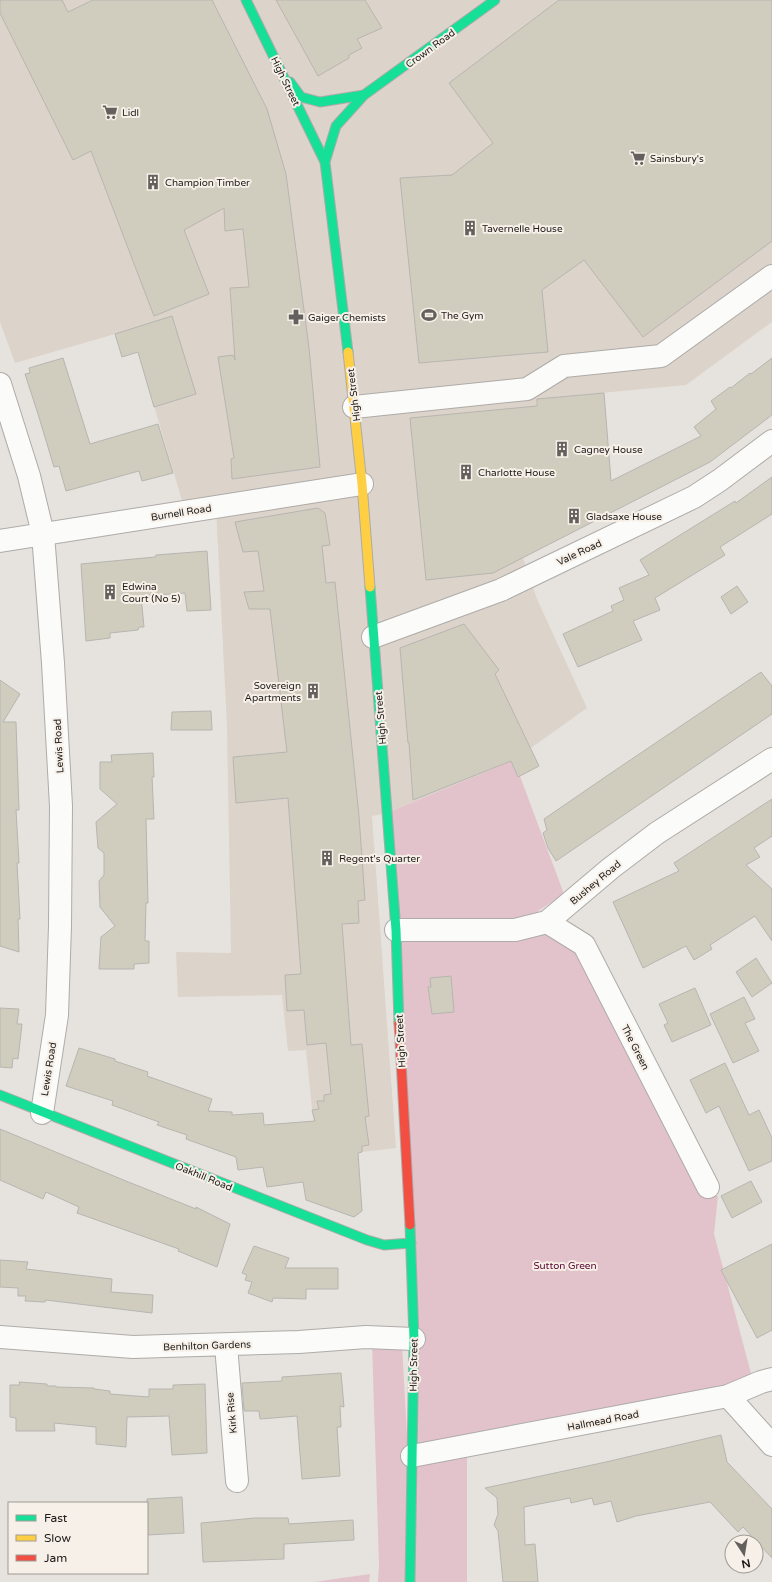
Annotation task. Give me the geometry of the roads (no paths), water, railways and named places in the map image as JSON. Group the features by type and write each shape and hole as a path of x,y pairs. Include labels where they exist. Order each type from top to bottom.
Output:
{"main road":[{"name":"High Street","path":"246,0 325,162 362,484 396,930 399,1036 411,1243 414,1339 410,1582"},
{"name":"Crown Road","path":"325,162 336,126 364,95 495,0"},
{"name":"Crown Road","path":"281,70 301,97 320,102 364,95"},
{"name":"Oakhill Road","path":"0,1095 367,1240 384,1245 411,1243"}],"street":[{"path":"354,407 526,389 564,366 661,356 772,276"},
{"name":"Lewis Road","path":"0,384 29,476 42,534 53,663 61,806 60,926 57,1015 42,1112"},
{"name":"Vale Road","path":"373,637 502,590 694,497 720,480 772,441"},
{"name":"Burnell Road","path":"0,541 362,484"},
{"name":"Bushey Road","path":"396,930 515,930 547,922 611,868 657,833 769,768"},
{"name":"The Green","path":"547,922 584,945 708,1187"},
{"name":"Benhilton Gardens","path":"0,1337 133,1347 226,1345 366,1338 414,1339"},
{"name":"Kirk Rise","path":"226,1345 237,1481"},
{"name":"Hallmead Road","path":"412,1456 728,1396 772,1379"},
{"path":"728,1396 772,1445"}],"place":[{"name":"Lidl","path":"110,112"},
{"name":"Sainsbury's","path":"638,158"},
{"name":"Champion Timber","path":"153,182"},
{"name":"Tavernelle House","path":"470,228"},
{"name":"The Gym","path":"429,315"},
{"name":"Gaiger Chemists","path":"296,317"},
{"name":"Cagney House","path":"562,449"},
{"name":"Charlotte House","path":"466,472"},
{"name":"Gladsaxe House","path":"574,516"},
{"name":"Edwina Court (No 5)","path":"110,592"},
{"name":"Sovereign Apartments","path":"313,691"},
{"name":"Regent's Quarter","path":"327,858"}],"park label":[{"name":"Sutton Green","path":"565,1265"}]}
